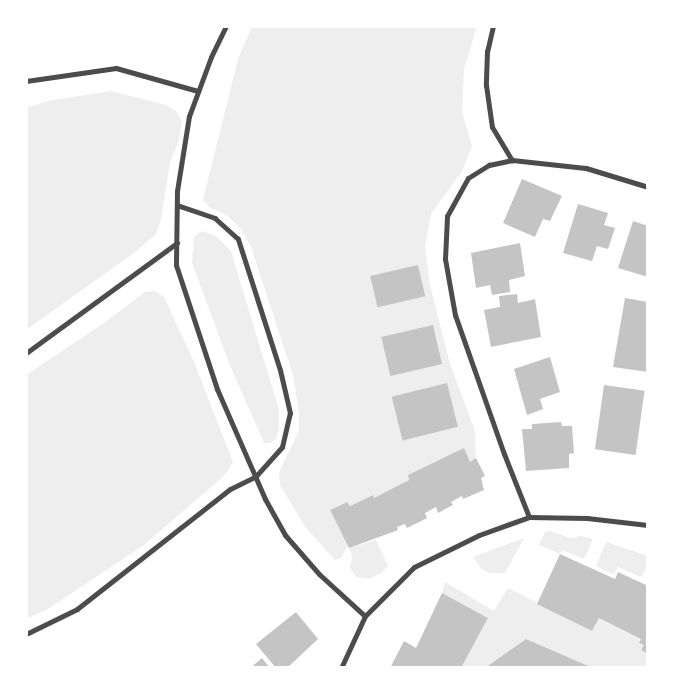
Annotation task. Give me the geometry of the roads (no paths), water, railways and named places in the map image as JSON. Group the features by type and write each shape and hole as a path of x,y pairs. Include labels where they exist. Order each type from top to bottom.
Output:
{"street":[{"path":"226,26 211,57 189,116 177,191 176,265 217,389 255,477 285,535 319,574 365,616"},
{"path":"493,26 487,51 486,85 488,102 492,126 512,160"},
{"path":"26,81 116,68 198,91"},
{"path":"529,517 504,454 458,324 445,259 447,216 468,178 489,165 512,160 586,168 648,187"},
{"path":"26,634 78,609 230,489 255,477 282,447 290,413 280,370 238,239 215,218 177,205"},
{"path":"26,353 177,243"},
{"path":"341,668 365,616 414,567 479,536 529,517 587,518 648,525"}]}
